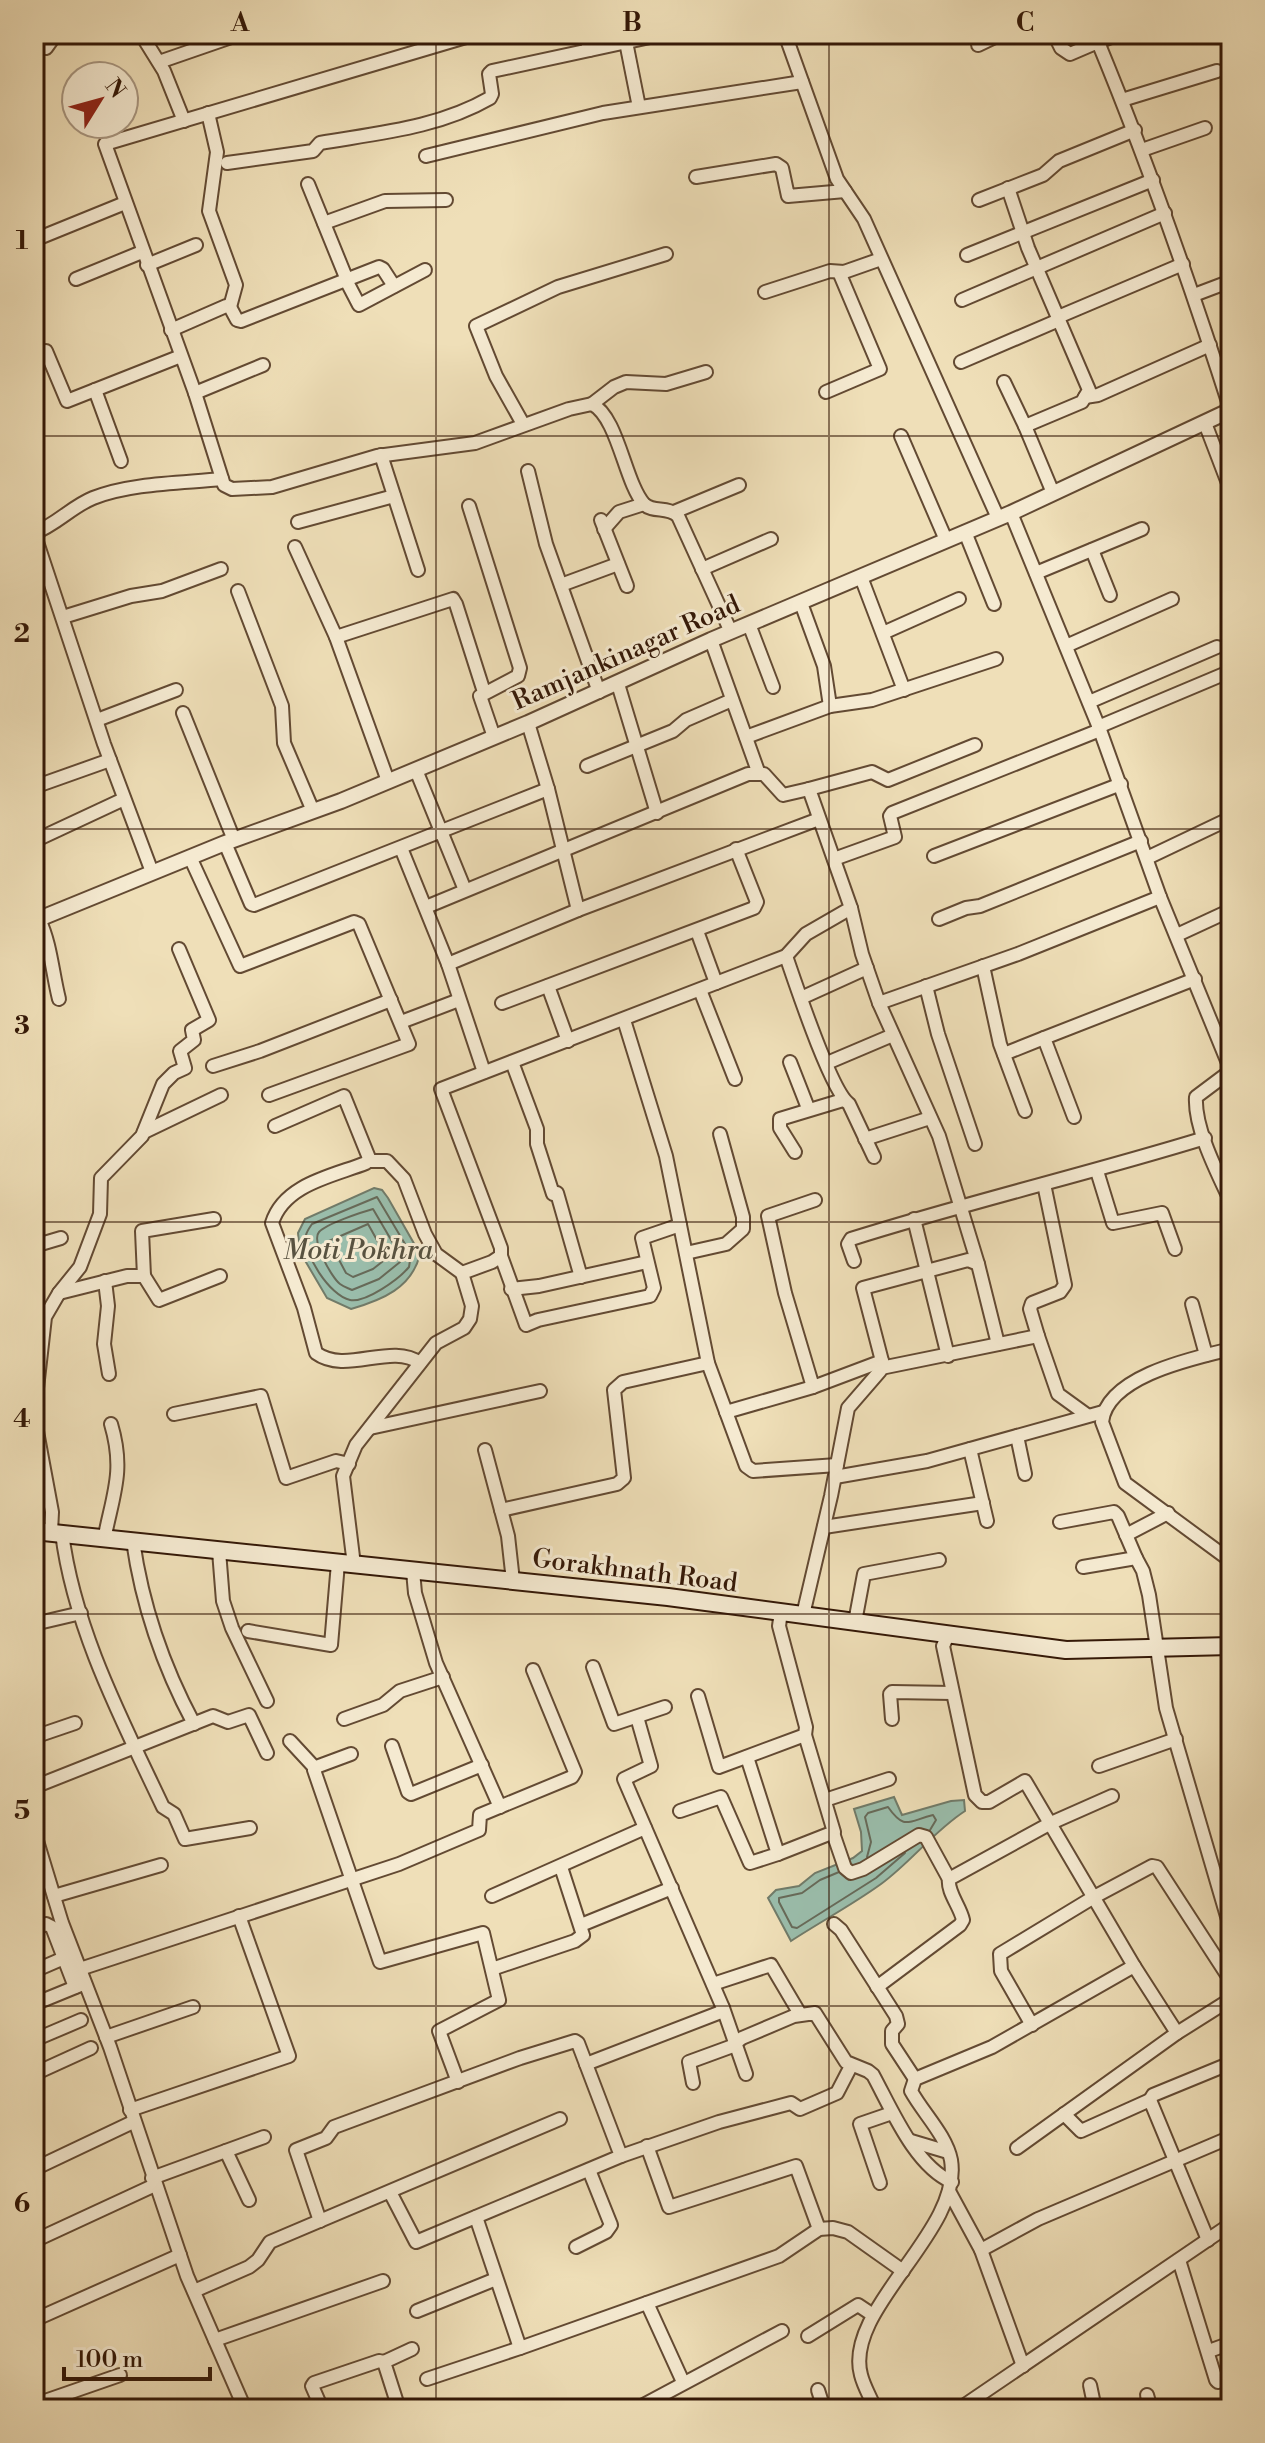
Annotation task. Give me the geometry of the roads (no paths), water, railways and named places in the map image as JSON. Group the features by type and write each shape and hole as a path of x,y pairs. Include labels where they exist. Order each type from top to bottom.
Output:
{"main road":[{"name":"Gorakhnath Road","path":"34,1531 668,1597 1066,1650 1231,1646"}],"street":[{"path":"46,48 56,34"},
{"path":"141,34 159,62 184,121"},
{"path":"159,62 240,34"},
{"path":"476,34 105,144 144,259 195,393 224,485 232,489 272,487 381,455 475,443 523,424 592,404 626,382 666,384 706,372"},
{"path":"586,34 589,50"},
{"path":"227,163 313,151 320,143 450,118 490,98 489,74 492,71 664,34"},
{"path":"785,34 837,179 864,219 1004,516 1036,573 1121,784 1160,897 1228,1063 1228,1073 1196,1097 1195,1107 1211,1157 1231,1202"},
{"path":"978,45 1001,34"},
{"path":"1054,34 1061,48 1070,54 1119,34"},
{"path":"626,42 639,107"},
{"path":"1098,42 1165,213 1231,410"},
{"path":"1122,100 1217,71"},
{"path":"426,156 603,113 802,82"},
{"path":"208,113 217,152 209,211 236,285 230,307 237,320 381,268 394,286"},
{"path":"1142,150 1205,128"},
{"path":"979,200 1043,175 1059,161 1135,130"},
{"path":"696,177 776,164 782,168 788,196 845,191"},
{"path":"967,255 1153,180"},
{"path":"308,184 359,305 425,270"},
{"path":"1008,188 1036,267 1089,390 1082,402 1025,426"},
{"path":"324,223 385,201 446,200"},
{"path":"34,240 125,203"},
{"path":"962,300 1165,213"},
{"path":"76,279 196,245"},
{"path":"523,424 496,376 476,326 558,287 666,254"},
{"path":"765,292 830,271 839,272 881,259"},
{"path":"961,362 1183,264"},
{"path":"826,392 880,369 839,272"},
{"path":"1194,295 1231,281"},
{"path":"171,330 230,307"},
{"path":"1085,397 1098,395 1210,345"},
{"path":"46,351 66,401 181,356"},
{"path":"195,393 263,365"},
{"path":"1004,382 1053,493"},
{"path":"95,390 121,461"},
{"path":"592,404 599,408 644,504"},
{"name":"Ramjankinagar Road","path":"37,920 528,723 711,640 1004,516 1231,410"},
{"path":"1205,423 1231,491"},
{"path":"901,436 946,540"},
{"path":"381,455 418,570"},
{"path":"528,471 546,544 599,692"},
{"path":"152,872 110,760 34,533 52,525 88,500 109,493 222,479"},
{"path":"627,586 603,525 619,512 644,504 674,512 739,485"},
{"path":"298,522 394,496"},
{"path":"469,506 520,668 518,676 480,696 494,737"},
{"path":"674,512 731,632"},
{"path":"1036,573 1142,529"},
{"path":"965,532 994,604"},
{"path":"702,569 771,539"},
{"path":"295,547 336,637 388,781"},
{"path":"1092,550 1110,595"},
{"path":"561,585 618,564"},
{"path":"63,617 131,596 162,591 221,569"},
{"path":"861,577 904,690"},
{"path":"238,591 282,706 284,743 313,811"},
{"path":"336,637 453,599 484,692"},
{"path":"883,633 959,599"},
{"path":"1066,646 1172,599"},
{"path":"801,603 824,666 830,706"},
{"path":"749,624 773,687"},
{"path":"711,640 759,774"},
{"path":"1089,702 1217,647"},
{"path":"746,737 830,706 872,700 996,659"},
{"path":"834,859 895,837 892,813 1224,674 1231,678"},
{"path":"618,684 657,813"},
{"path":"97,720 176,690"},
{"path":"587,766 673,731 686,720 732,700"},
{"path":"183,713 252,905 548,789"},
{"path":"528,723 578,910"},
{"path":"426,907 748,774 764,774 783,795 872,772 888,780 975,745"},
{"path":"34,787 110,760"},
{"path":"416,770 465,890"},
{"path":"934,856 1121,784"},
{"path":"809,789 851,908 879,1003 930,1118 961,1206 998,1344"},
{"path":"34,841 124,799"},
{"path":"1147,858 1231,818"},
{"path":"448,964 578,910 819,819"},
{"path":"939,919 980,906 1141,841"},
{"path":"401,848 448,964 484,1072"},
{"path":"502,1003 697,931 757,905 736,849"},
{"path":"190,857 240,966 357,922 409,1044 269,1095"},
{"path":"879,1003 1160,897"},
{"path":"680,1225 643,1236 642,1246 654,1288 650,1296 526,1325 511,1289 501,1248 441,1091 444,1087 786,956 812,930 851,908"},
{"path":"1177,935 1231,911"},
{"path":"37,920 50,947 59,999"},
{"path":"697,931 716,983"},
{"path":"179,949 209,1020 192,1030 194,1040 180,1051 185,1068 169,1076 163,1084 142,1136 101,1178 100,1214 80,1267 59,1293 45,1317 38,1338 36,1426 57,1533 90,1642 163,1807 175,1816 183,1838 250,1828"},
{"path":"786,956 843,1100 849,1104 874,1157"},
{"path":"983,966 1004,1054 1025,1111"},
{"path":"801,998 867,968"},
{"path":"1004,1054 1195,979"},
{"path":"548,986 568,1041"},
{"path":"926,986 938,1034 975,1144"},
{"path":"700,990 735,1079"},
{"path":"213,1066 391,1000"},
{"path":"401,1022 459,1000"},
{"path":"624,1020 666,1156 708,1363 749,1470 836,1471 927,1461 1103,1412"},
{"path":"827,1063 893,1035"},
{"path":"1044,1038 1074,1117"},
{"path":"512,1062 537,1129 537,1144 581,1277"},
{"path":"790,1062 808,1108"},
{"path":"144,1132 221,1095"},
{"path":"275,1126 344,1096 368,1161"},
{"path":"795,1152 780,1119 808,1108 843,1100"},
{"path":"865,1139 930,1118"},
{"path":"686,1253 726,1244 743,1229 743,1217 720,1134"},
{"path":"854,1261 848,1244 851,1239 1205,1138"},
{"path":"248,1631 331,1645 346,1564 343,1476 356,1445 436,1343 464,1328 470,1319 472,1306 462,1273 436,1254 404,1179 387,1161 368,1161 300,1189 280,1206 272,1228 304,1308 316,1353 320,1357 346,1360 406,1355 420,1363"},
{"path":"1097,1171 1113,1223 1162,1213 1175,1249"},
{"path":"1044,1184 1065,1285 1060,1292 1032,1303 1030,1309 1058,1394 1087,1415"},
{"path":"743,1217 768,1216 815,1200"},
{"path":"768,1216 785,1293 813,1387"},
{"path":"214,1219 142,1231 144,1276 157,1300 220,1276"},
{"path":"914,1219 948,1356"},
{"path":"34,1246 61,1238"},
{"path":"462,1273 501,1256"},
{"path":"882,1364 863,1288 968,1260 978,1264"},
{"path":"511,1289 539,1286 647,1262"},
{"path":"59,1293 127,1276 144,1276"},
{"path":"105,1281 108,1306 104,1344 109,1374"},
{"path":"1192,1304 1206,1355"},
{"path":"726,1412 882,1364 948,1356 1038,1336"},
{"path":"1231,1349 1149,1374 1113,1398 1103,1412 1105,1433 1121,1477 1131,1489 1231,1561"},
{"path":"501,1510 617,1484 624,1478 614,1390 623,1382 708,1363"},
{"path":"803,1615 848,1408 882,1364"},
{"path":"370,1428 540,1391"},
{"path":"174,1414 261,1396 286,1478 336,1461 349,1464"},
{"path":"104,1540 119,1473 118,1449 111,1424"},
{"path":"1017,1436 1025,1474"},
{"path":"970,1449 987,1521"},
{"path":"485,1450 508,1536 513,1581"},
{"path":"824,1527 983,1503"},
{"path":"1060,1522 1110,1512 1118,1516 1143,1571 1166,1708 1231,1930"},
{"path":"1126,1535 1168,1513"},
{"path":"133,1541 137,1570 159,1643 175,1689 194,1724"},
{"path":"219,1551 227,1615 267,1701"},
{"path":"1083,1567 1136,1558"},
{"path":"855,1622 864,1574 939,1560"},
{"path":"413,1571 415,1593 436,1663 500,1807"},
{"path":"781,1612 779,1626 806,1727 805,1735 845,1868 851,1873 919,1835 926,1837 949,1879 948,1884 963,1920 877,1987"},
{"path":"34,1624 81,1613"},
{"path":"948,1635 943,1646 975,1795 982,1802 989,1802 1024,1780 1177,2033"},
{"path":"593,1667 613,1723 665,1707"},
{"path":"80,1969 399,1864 479,1830 478,1816 575,1775 533,1670"},
{"path":"344,1719 383,1705 400,1691 443,1677"},
{"path":"892,1719 892,1692 952,1693"},
{"path":"698,1696 719,1767 805,1735"},
{"path":"34,1787 216,1716 228,1722 248,1714 267,1753"},
{"path":"637,1717 651,1766 624,1779 723,2008 746,2074"},
{"path":"34,1737 75,1723"},
{"path":"1099,1766 1176,1739"},
{"path":"290,1741 315,1768 380,1962 482,1932 499,2001 439,2031 458,2082"},
{"path":"392,1746 411,1794 482,1765"},
{"path":"315,1768 351,1754"},
{"path":"747,1757 778,1854"},
{"path":"825,1800 889,1779"},
{"path":"949,1879 1051,1823 1112,1796"},
{"path":"680,1811 721,1797 750,1863 833,1833"},
{"path":"492,1896 645,1828"},
{"path":"34,1831 80,1969 80,1985"},
{"path":"54,1896 161,1865"},
{"path":"1032,2025 1001,1971 1000,1954 1152,1866 1157,1867 1231,1981"},
{"path":"492,1969 575,1941 583,1935 561,1867"},
{"path":"1217,1881 1231,1878"},
{"path":"581,1925 672,1888"},
{"path":"34,2169 132,2116 289,2056 239,1916"},
{"path":"34,1929 46,1924 52,1927 64,1958 106,2037 180,2255 245,2409"},
{"path":"834,1924 841,1930 898,2024 892,2031 892,2044 915,2079"},
{"path":"34,1971 64,1958"},
{"path":"713,1984 771,1965 800,2014"},
{"path":"875,2409 860,2373 861,2349 873,2315 943,2208 950,2187 948,2152 911,2091 915,2079 992,2047 1134,1966"},
{"path":"34,2004 80,1985"},
{"path":"1017,2148 1177,2033 1231,1999"},
{"path":"106,2037 193,2007"},
{"path":"586,2064 721,2012 723,2008"},
{"path":"693,2083 689,2062 800,2014 813,2013 818,2016 846,2062 871,2072 892,2113 930,2170 950,2187 981,2250 1023,2366"},
{"path":"34,2040 81,2020"},
{"path":"320,2221 296,2150 326,2138 334,2127 520,2058 575,2041 621,2156"},
{"path":"34,2074 91,2048"},
{"path":"1064,2114 1081,2131 1150,2100 1153,2095 1231,2063"},
{"path":"390,2192 416,2242 647,2146 791,2103 800,2109 837,2093 851,2066"},
{"path":"1150,2100 1208,2240"},
{"path":"880,2183 860,2124 892,2113"},
{"path":"194,2291 249,2267 270,2242 560,2119"},
{"path":"34,2241 154,2181 264,2137"},
{"path":"981,2250 1038,2219 1231,2137"},
{"path":"911,2141 948,2152"},
{"path":"647,2146 669,2207 796,2166 819,2229"},
{"path":"226,2151 249,2200"},
{"path":"576,2247 606,2232 611,2225 589,2170"},
{"path":"476,2217 520,2348"},
{"path":"959,2409 1231,2224"},
{"path":"427,2379 779,2256 819,2229 833,2228 848,2232 903,2271"},
{"path":"34,2320 180,2255"},
{"path":"1179,2260 1216,2380 1231,2379"},
{"path":"417,2311 496,2279"},
{"path":"215,2340 383,2281"},
{"path":"647,2303 683,2382"},
{"path":"808,2336 858,2305 873,2315"},
{"path":"636,2409 782,2331"},
{"path":"1209,2351 1231,2343"},
{"path":"322,2409 312,2386 314,2383 384,2362 412,2349"},
{"path":"384,2362 399,2409"},
{"path":"34,2400 45,2401 120,2375"},
{"path":"1090,2385 1095,2409"},
{"path":"818,2390 824,2409"},
{"path":"1147,2395 1151,2409"}],"water":[{"name":"Moti Pokhra","path":"374,1188 382,1190 388,1198 420,1254 416,1266 403,1284 384,1297 351,1309 327,1298 300,1252 298,1233 305,1219"},
{"path":"894,1797 902,1815 964,1800 965,1811 881,1884 791,1941 768,1898 776,1890 799,1886 815,1873 853,1858 862,1851 861,1832 854,1809"}]}
